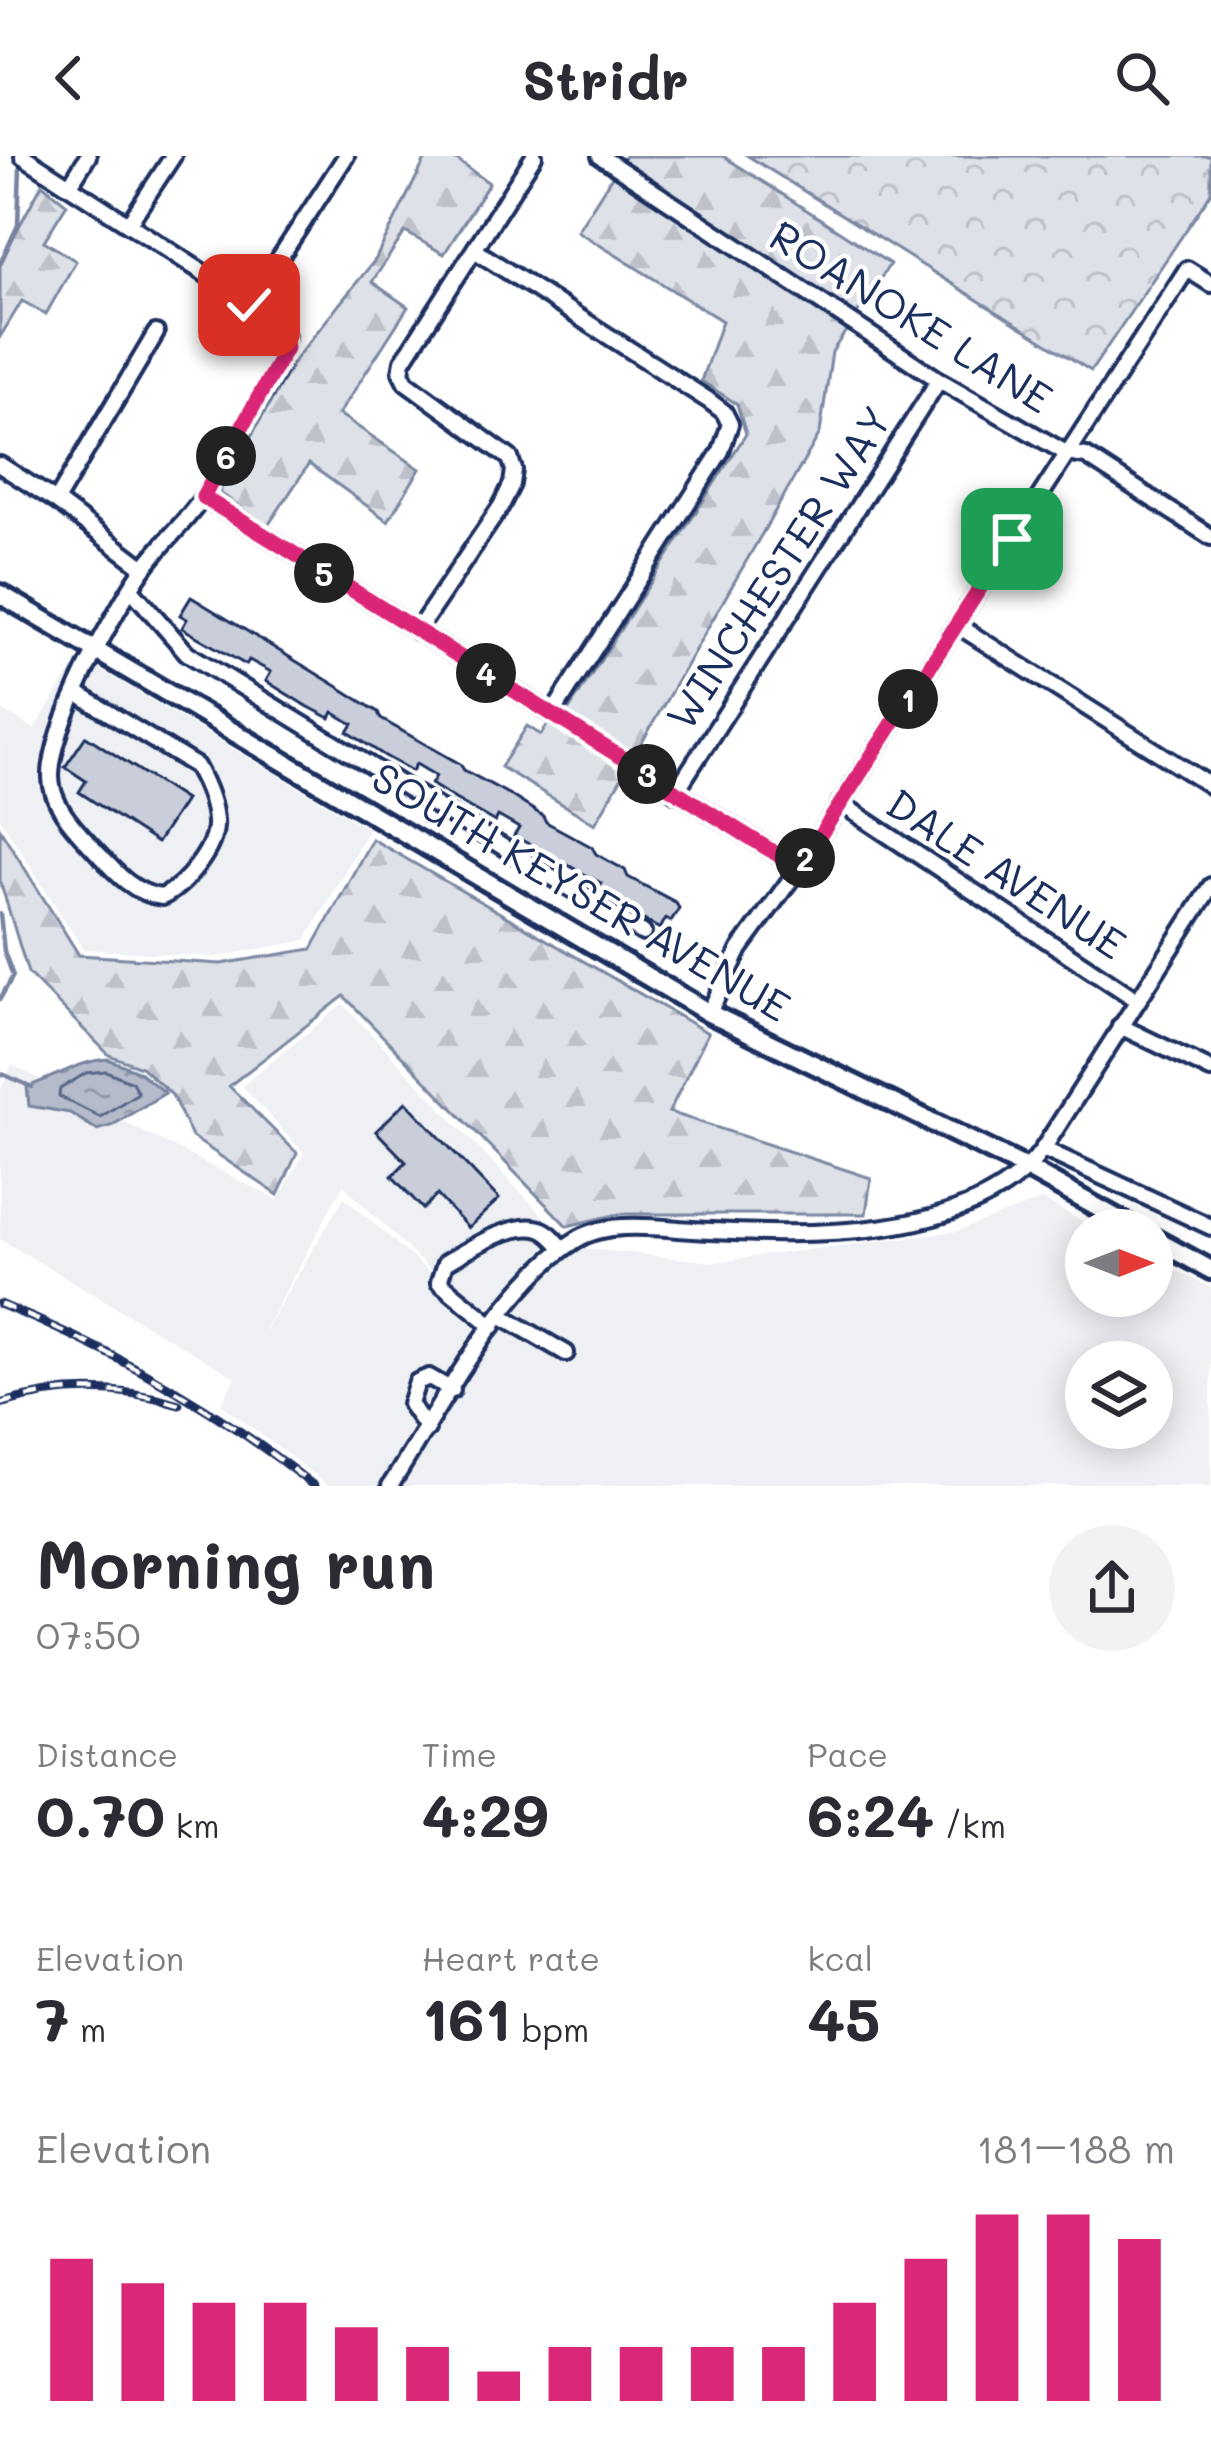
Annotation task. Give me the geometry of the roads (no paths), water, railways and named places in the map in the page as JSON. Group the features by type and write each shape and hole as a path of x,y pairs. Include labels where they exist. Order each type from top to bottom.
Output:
{"main road":[{"name":"SOUTH KEYSER AVENUE","path":"0,594 709,1013 1100,1209"},
{"path":"1173,1249 1211,1270"}],"street":[{"path":"23,156 275,320 286,336 280,363 203,497 144,568 95,650 76,693 57,746 51,773 53,792 63,812 121,877 147,896 162,897 192,872 214,833 214,812 205,782 196,766 76,693"},
{"path":"70,185 88,156"},
{"path":"130,223 173,156"},
{"path":"249,305 346,156"},
{"path":"417,632 501,506 514,470 510,458 406,382 401,371 412,342 476,251 534,156"},
{"name":"ROANOKE LANE","path":"600,156 939,380 1066,454 1086,456 1211,537"},
{"path":"476,251 708,400 724,412 730,424 721,452 553,713"},
{"path":"709,1013 740,949 799,868 1187,268 1211,284"},
{"path":"56,500 156,333"},
{"name":"WINCHESTER WAY","path":"675,793 939,380"},
{"path":"0,465 56,500 144,568"},
{"path":"203,497 799,868"},
{"path":"131,589 187,653 644,934"},
{"path":"957,625 1211,786"},
{"name":"DALE AVENUE","path":"840,803 1133,1005"},
{"path":"390,1486 497,1321 563,1249 582,1236 628,1227 876,1230 926,1220 997,1194 1028,1169 1043,1149 1133,1005 1206,904 1211,886"},
{"name":"DALE AVENUE","path":"1120,1026 1211,1070"},
{"path":"1043,1149 1211,1227"},
{"path":"563,1249 536,1227 512,1231 445,1263 439,1282 497,1321 566,1353"},
{"path":"427,1430 410,1404 417,1382 429,1377 452,1390"}],"water":[{"path":"108,1059 138,1071 165,1093 97,1130 70,1113 29,1106 27,1087"}],"waterway":[{"path":"0,264 18,225 20,166"},
{"path":"0,914 4,951 13,976 0,999"},
{"path":"0,1073 32,1087"}],"railway":[{"path":"0,1304 163,1384 241,1432 314,1486"},
{"path":"0,1404 90,1390 179,1404"}]}
